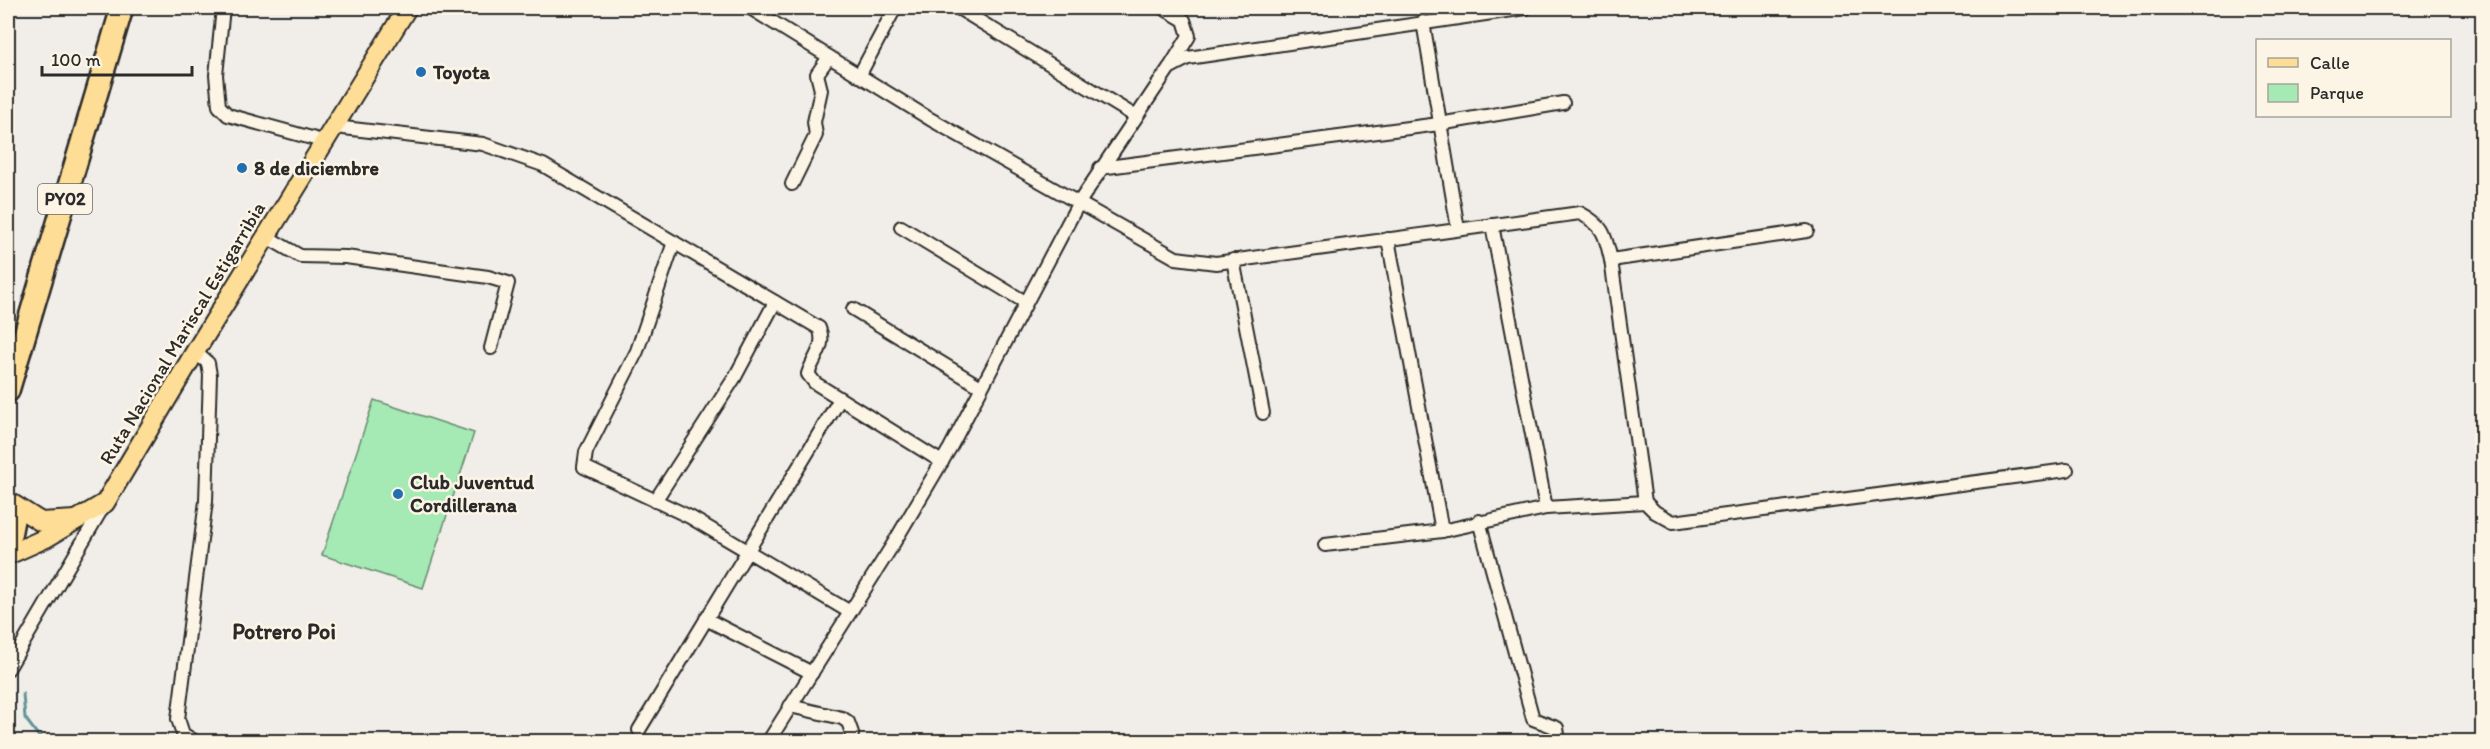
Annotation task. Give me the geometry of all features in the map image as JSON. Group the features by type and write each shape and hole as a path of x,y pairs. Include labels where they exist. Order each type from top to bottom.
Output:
{"highway":[{"name":"PY02","path":"8,349 109,8"},
{"name":"PY02","path":"8,391 122,8"},
{"path":"8,502 13,520 8,546"}],"main road":[{"name":"Ruta Nacional Mariscal Estigarribia","path":"8,555 79,520 105,503 195,352 331,135 407,8"},
{"path":"8,502 41,522 79,520"}],"street":[{"path":"223,8 216,75 219,106 228,115 331,135 483,144 543,165 819,328 823,337 821,348 808,374 815,383 942,462"},
{"path":"859,76 895,8"},
{"path":"958,8 1135,116"},
{"path":"768,741 942,462 1078,204 1189,36 1184,20 1163,8"},
{"path":"1169,68 1188,58 1526,8"},
{"path":"757,10 859,76 1078,204 1176,258 1216,263 1580,213 1596,222 1605,234 1611,260 1645,502 1655,512 1673,522 2067,470"},
{"path":"1423,22 1458,229"},
{"path":"792,184 816,135 814,122 821,90 817,75 829,57"},
{"path":"1100,168 1439,124 1563,103"},
{"path":"1492,225 1546,508"},
{"path":"901,227 1025,302"},
{"path":"1611,260 1807,231"},
{"path":"267,237 300,256 345,257 488,277 508,283 491,348"},
{"path":"1388,239 1442,531"},
{"path":"674,242 637,351 586,452 584,467 690,517 850,612"},
{"path":"1233,261 1263,413"},
{"path":"655,501 735,377 775,302"},
{"path":"854,309 981,387"},
{"path":"195,352 208,363 210,375 206,501 178,719 183,734 196,741"},
{"path":"639,730 840,399"},
{"path":"1325,545 1442,531 1546,508 1645,502"},
{"path":"8,669 105,503"},
{"path":"1479,521 1533,719 1557,728 1559,741"},
{"path":"706,619 812,673"},
{"path":"790,706 842,718 848,722 852,733 851,741"}],"green space":[{"name":"Club Juventud Cordillerana","path":"374,400 474,433 423,588 322,555"}],"waterway":[{"path":"23,694 25,718 43,742"}],"place":[{"name":"Toyota","path":"421,72"},
{"name":"8 de diciembre","path":"242,168"},
{"name":"Club Juventud Cordillerana","path":"398,494"}],"district":[{"name":"Potrero Poi","path":"284,631"}]}
